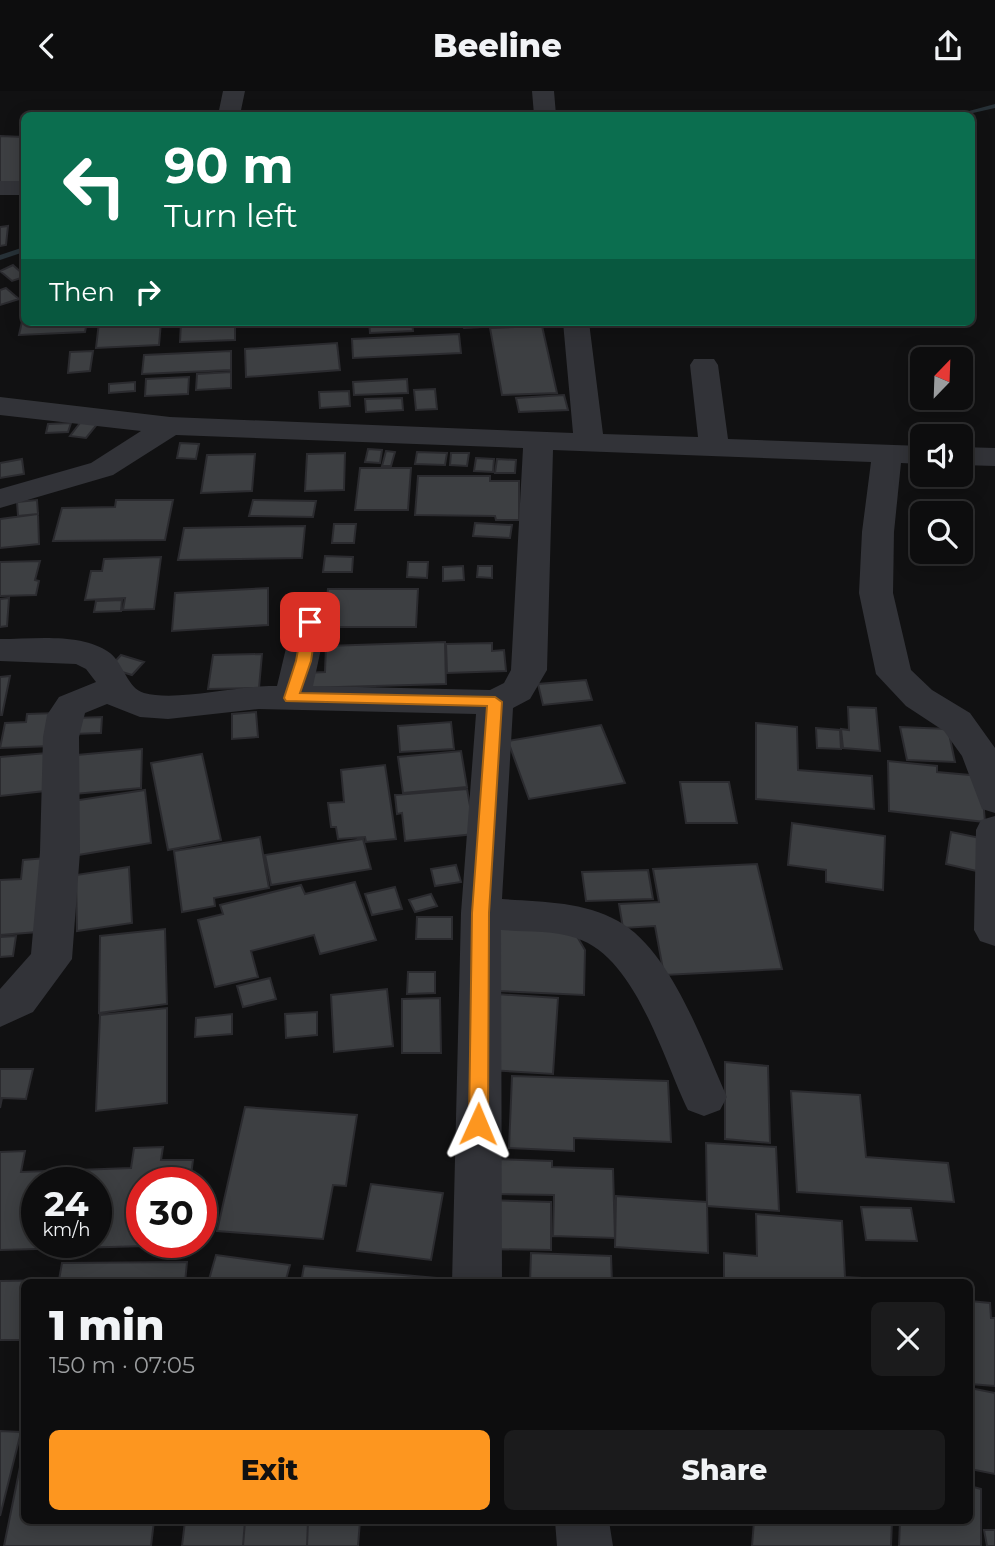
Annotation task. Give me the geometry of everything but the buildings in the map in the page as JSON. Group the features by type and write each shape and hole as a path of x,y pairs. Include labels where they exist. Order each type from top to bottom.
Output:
{"street":[{"path":"230,112 234,91"},
{"path":"543,91 545,112"},
{"path":"0,188 21,188"},
{"path":"576,326 589,444"},
{"path":"704,365 715,448"},
{"path":"0,406 170,426 910,455"},
{"path":"0,499 102,469 170,426"},
{"path":"0,650 68,652 93,657 110,675 121,697 140,705 168,707 259,697 495,702 517,691 529,670 538,441"},
{"path":"887,454 878,532 876,593 894,674 919,698 957,722 980,754 995,799"},
{"path":"973,456 995,457"},
{"path":"292,698 303,661 314,602"},
{"path":"0,1010 18,1000 51,959 61,852 61,737 65,715 72,705 116,687"},
{"path":"477,1279 481,913 495,702"},
{"path":"995,830 995,930"},
{"path":"481,913 584,923 610,934 645,972 704,1097"},
{"path":"582,1524 585,1546"}],"waterway":[{"path":"970,112 995,106"},
{"path":"0,258 21,250"}],"route":[{"path":"310,622 303,661 292,698 495,702 481,913 478,1124"}]}
